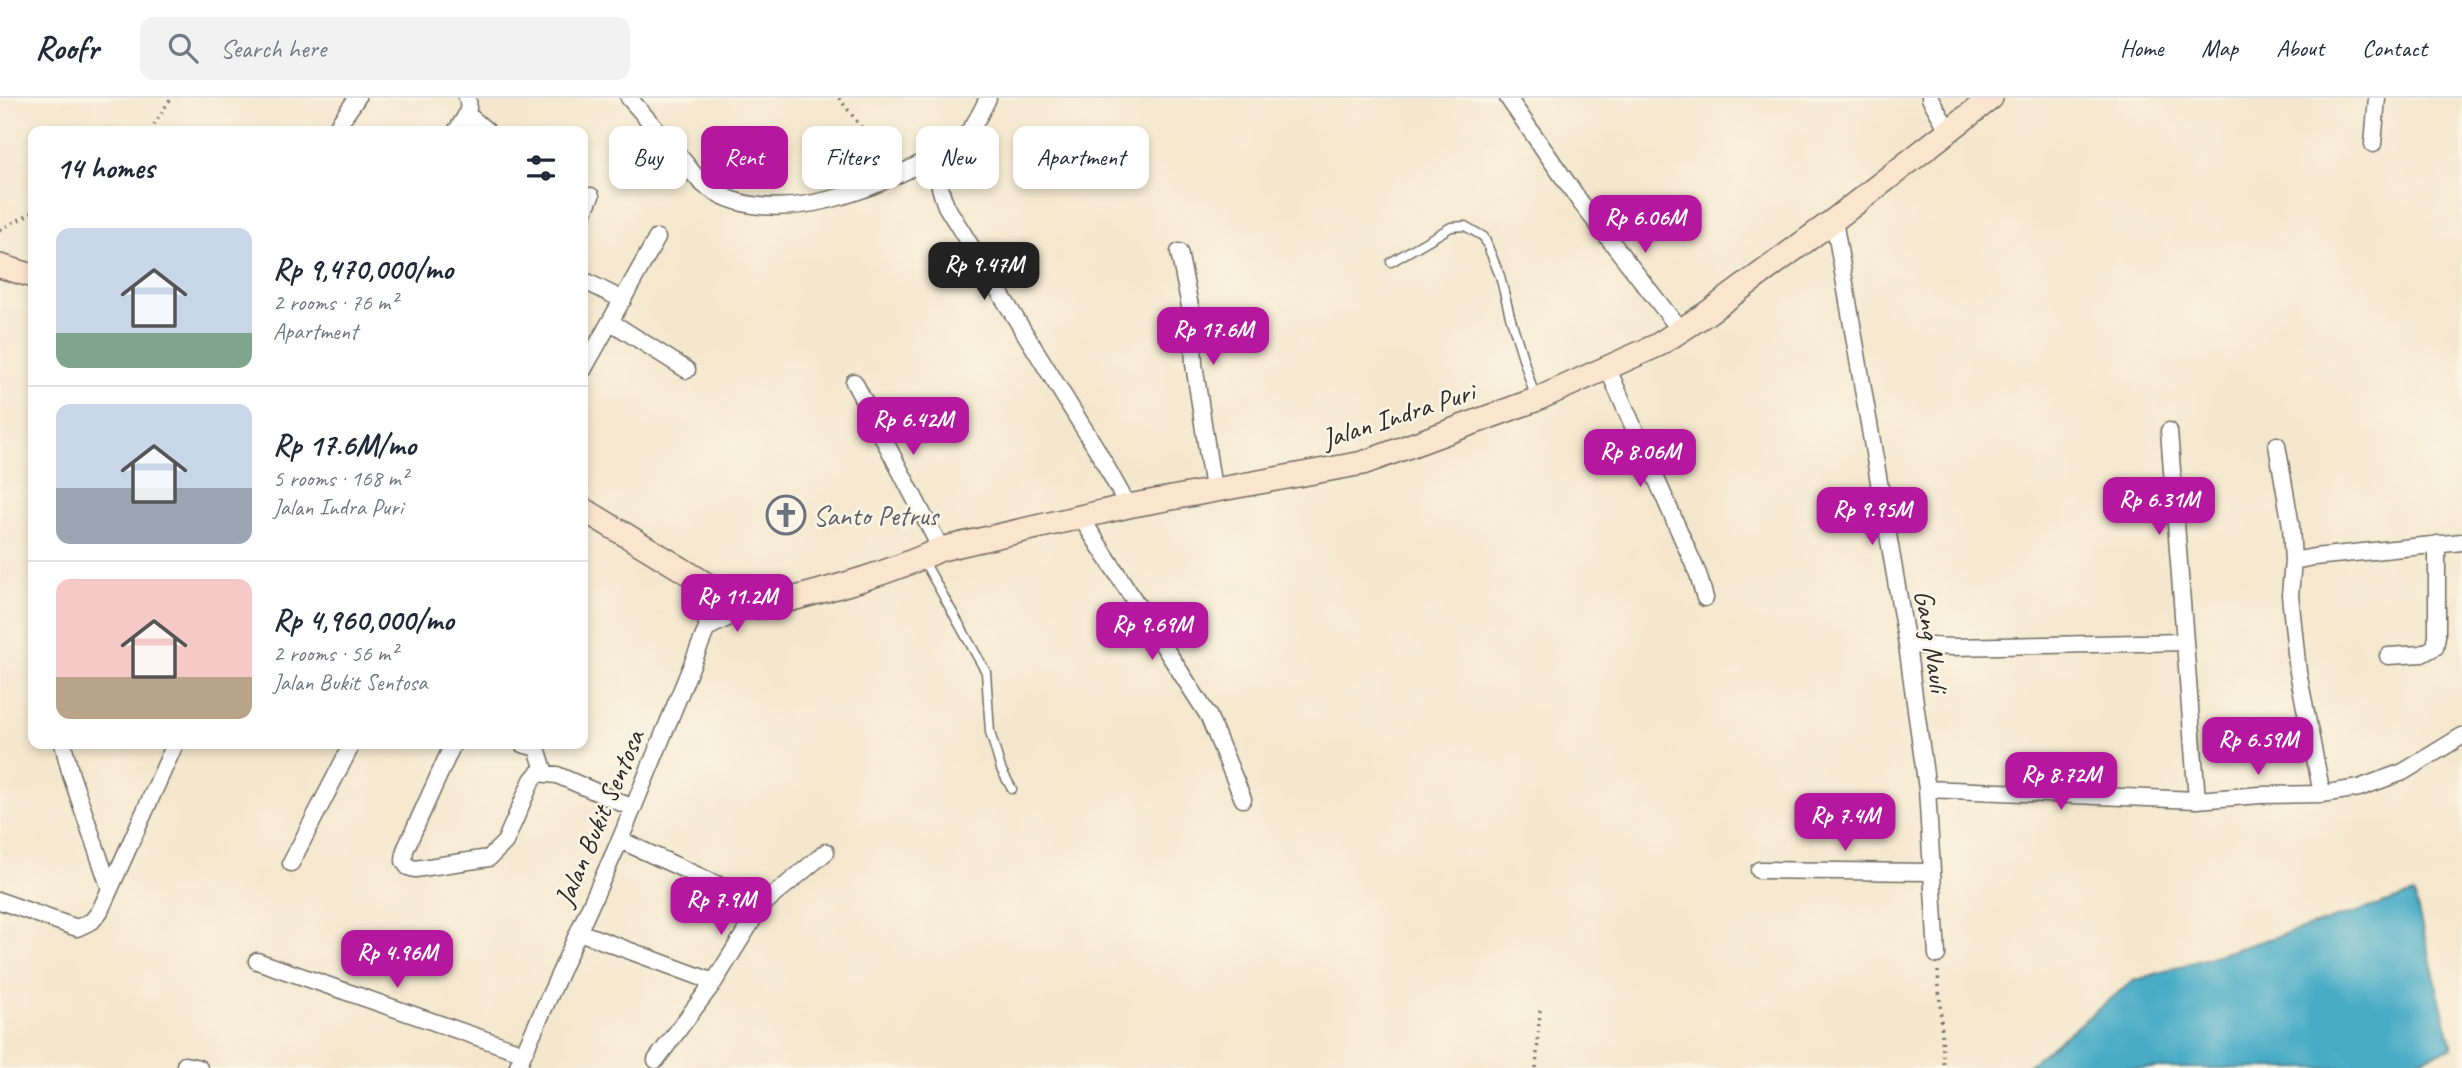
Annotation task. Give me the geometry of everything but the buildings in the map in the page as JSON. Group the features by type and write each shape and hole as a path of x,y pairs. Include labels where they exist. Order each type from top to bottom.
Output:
{"street":[{"path":"338,126 358,98"},
{"path":"629,98 705,187 747,205 780,208 808,204 859,189"},
{"path":"973,126 988,98"},
{"path":"1508,98 1581,203 1681,331"},
{"path":"1930,98 1948,130"},
{"name":"Jalan Indra Puri","path":"708,628 750,607 762,607 838,587 931,553 1128,506 1363,463 1535,400 1608,369 1681,331 1834,219 1991,98"},
{"path":"2373,144 2377,98"},
{"path":"458,126 467,106 483,126"},
{"path":"939,189 946,205 1096,448 1128,506"},
{"path":"588,202 591,196"},
{"name":"Gang Nauli","path":"1834,219 1908,646 1927,789 1937,955"},
{"path":"588,361 657,238"},
{"path":"1179,251 1192,316 1194,364 1213,489"},
{"path":"0,266 28,274"},
{"path":"588,282 623,300"},
{"path":"611,322 687,370"},
{"path":"1608,369 1698,574 1705,598"},
{"path":"854,382 931,553"},
{"path":"2169,431 2197,800"},
{"path":"2277,445 2291,526 2293,561 2290,595 2298,672 2322,794"},
{"path":"588,512 706,584 750,607"},
{"path":"1080,516 1208,715 1243,799"},
{"path":"2293,561 2462,542"},
{"path":"2388,656 2422,654 2434,647 2437,636 2437,544"},
{"name":"Jalan Bukit Sentosa","path":"520,1060 620,841 708,628 706,584"},
{"path":"1908,646 2184,642"},
{"path":"1927,789 2197,800 2322,794 2359,788 2403,772 2462,736"},
{"path":"64,749 110,889"},
{"path":"0,901 77,928 92,921 100,911 173,749"},
{"path":"291,863 349,749"},
{"path":"451,749 405,850 404,861 408,867 415,869 489,858 505,842 532,779 545,772 633,808"},
{"path":"537,749 545,772"},
{"path":"620,841 762,905"},
{"path":"656,1060 714,982 762,905 826,852"},
{"path":"1759,870 1930,872"},
{"path":"579,932 714,982"},
{"path":"257,961 520,1060"}],"lane":[{"path":"1391,262 1451,227 1465,226 1485,236 1500,276 1535,400"},
{"path":"931,553 986,672 990,732 1001,769 1013,789"}],"path":[{"path":"153,126 171,98"},
{"path":"839,98 860,126"},
{"path":"0,230 28,215"},
{"path":"1937,955 1944,1068"},
{"path":"1536,1068 1540,1009"}],"water":[{"path":"2414,894 2452,1048 2394,1068 2025,1068 2133,981"}],"place":[{"name":"Santo Petrus","path":"786,515"}]}
